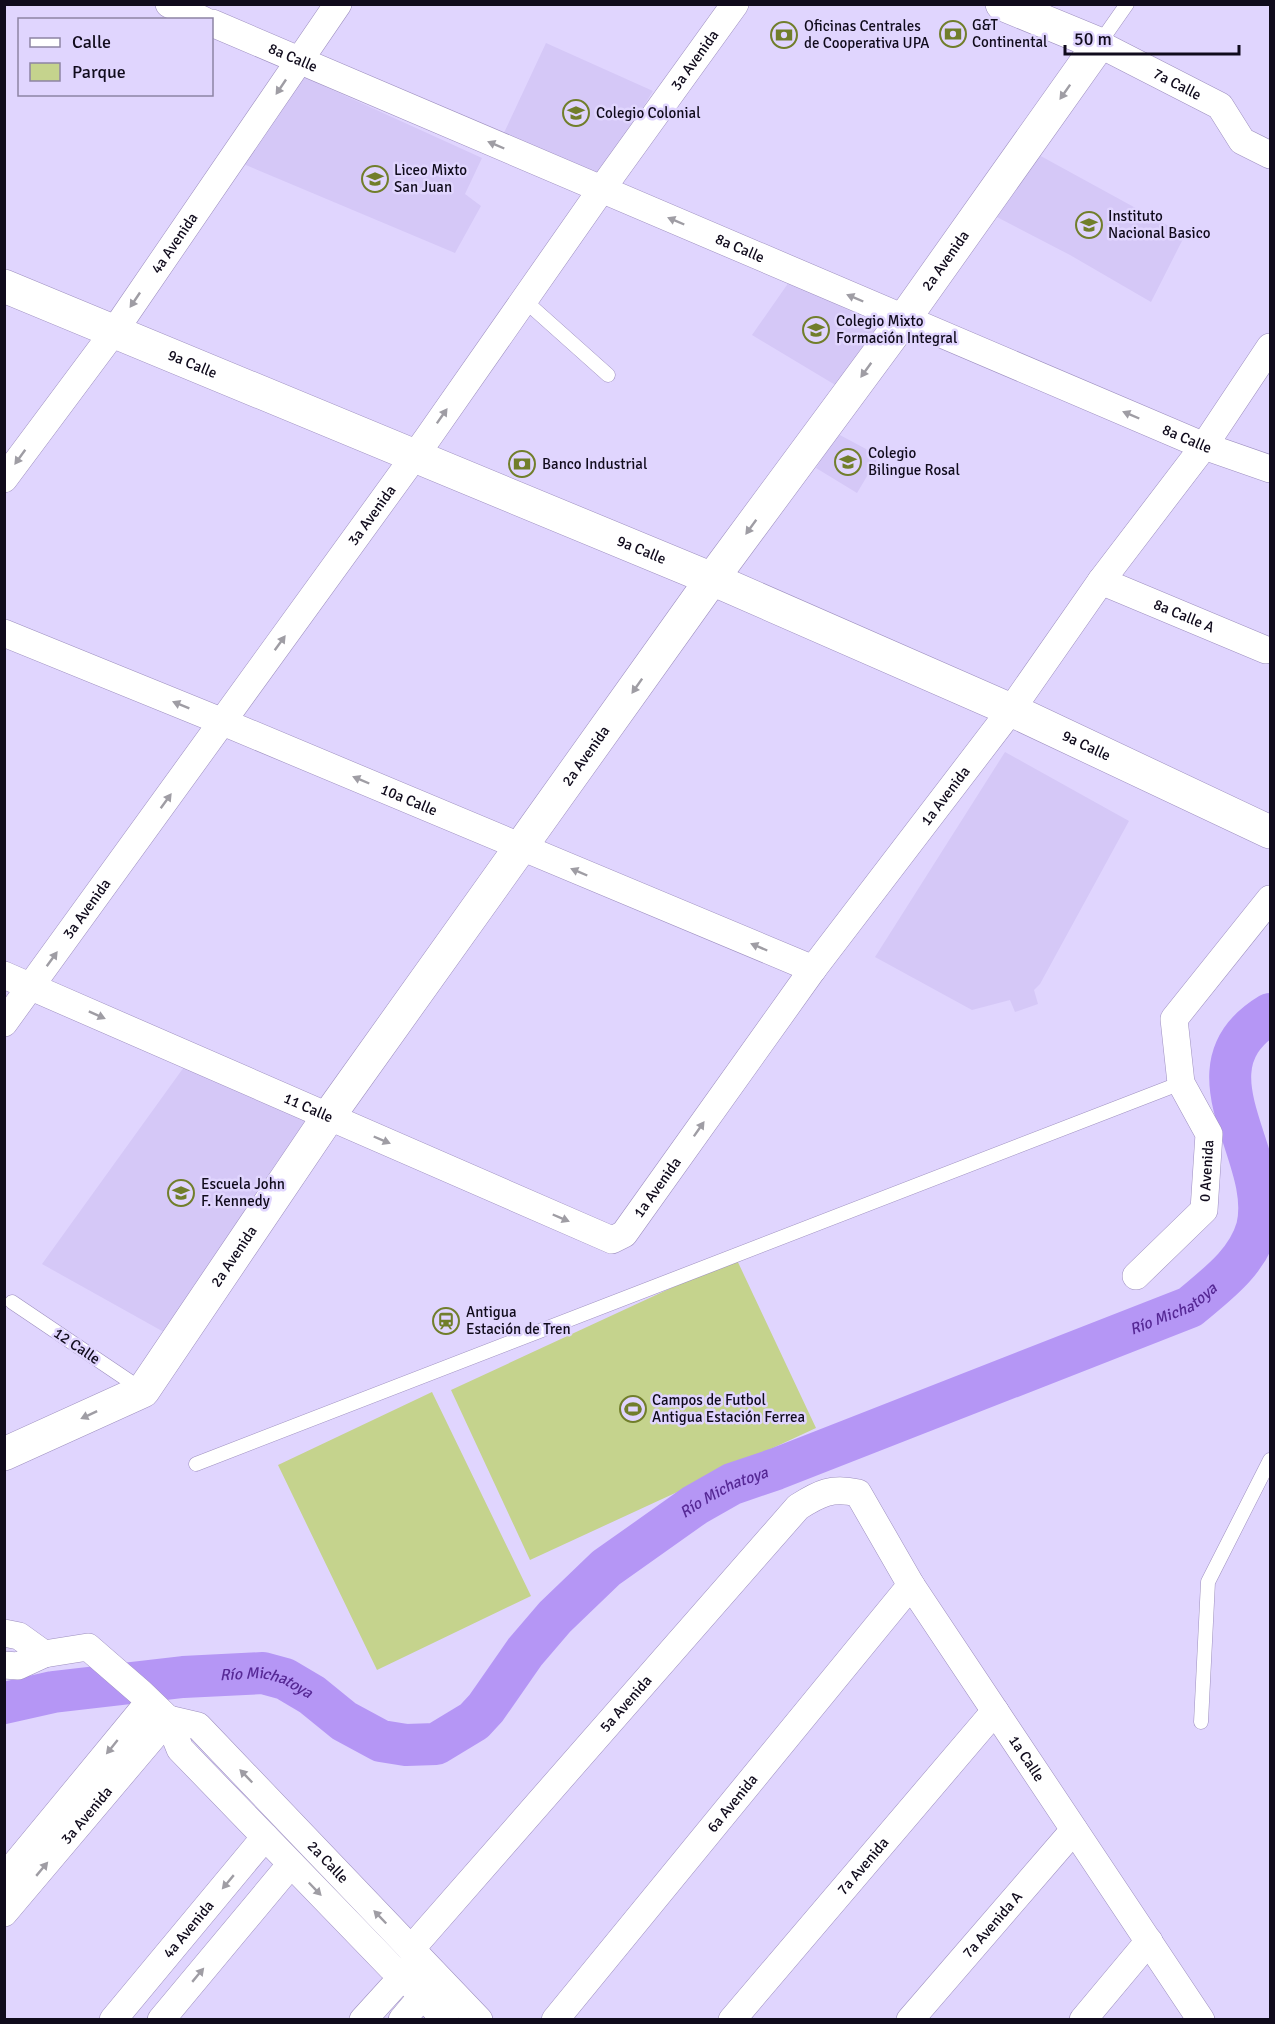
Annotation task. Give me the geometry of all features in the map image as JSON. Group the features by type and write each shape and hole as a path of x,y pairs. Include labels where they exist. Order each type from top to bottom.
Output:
{"main road":[{"name":"7a Calle","path":"1002,4 1099,44"},
{"name":"2a Avenida","path":"142,1391 328,1117 712,579 904,319 1099,44"},
{"name":"9a Calle","path":"4,286 712,579 1011,710 1270,832"},
{"path":"4,1454 142,1391"}],"street":[{"path":"169,4 199,18"},
{"name":"4a Avenida","path":"4,478 114,330 338,4"},
{"name":"3a Avenida","path":"4,1023 414,456 735,4"},
{"name":"8a Calle","path":"213,23 1204,446 1270,469"},
{"name":"7a Calle","path":"1099,44 1220,106 1242,141 1270,155"},
{"name":"1a Avenida","path":"612,1240 624,1234 813,969 1011,710 1101,581 1204,446 1270,347"},
{"name":"8a Calle A","path":"1101,581 1266,650"},
{"name":"10a Calle","path":"4,633 223,722 813,969"},
{"name":"0 Avenida","path":"1136,1276 1204,1210 1209,1134 1180,1083 1174,1019 1270,899"},
{"name":"11 Calle","path":"4,975 612,1240"},
{"name":"5a Avenida","path":"363,2019 798,1507 816,1496 840,1489 858,1493"},
{"name":"1a Calle","path":"858,1493 911,1585 1201,2019"},
{"name":"6a Avenida","path":"555,2019 911,1585"},
{"path":"4,1633 19,1636 44,1654"},
{"name":"2a Calle","path":"4,1665 18,1666 44,1654 88,1647 152,1705 180,1749 291,1864 411,1961"},
{"name":"3a Avenida","path":"4,1878 152,1705"},
{"name":"3a Avenida","path":"4,1913 152,1705"},
{"name":"2a Calle","path":"152,1705 198,1726 411,1961 432,1987 445,2019"},
{"name":"7a Avenida","path":"732,2019 995,1711"},
{"name":"7a Avenida A","path":"910,2019 1074,1830"},
{"name":"4a Avenida","path":"113,2019 265,1837"},
{"path":"161,2019 291,1864"},
{"path":"1083,2019 1149,1941"},
{"path":"402,2019 432,1987"},
{"name":"2a Calle","path":"432,1987 479,2019"}],"lane":[{"name":"2a Avenida","path":"1099,44 1127,4"},
{"path":"524,300 608,375"},
{"path":"196,1464 1180,1083"},
{"name":"12 Calle","path":"12,1302 142,1391"},
{"path":"1201,1722 1208,1582 1270,1460"}],"shaded area":[{"name":"Colegio Colonial","path":"546,43 653,91 597,181 503,135"},
{"name":"Liceo Mixto San Juan","path":"304,77 482,158 465,194 481,206 455,253 241,163"},
{"name":"Instituto Nacional Basico","path":"1037,154 1185,235 1151,302 1070,255 993,215"},
{"name":"Colegio Mixto Formación Integral","path":"789,282 880,325 837,386 752,335"},
{"name":"Colegio Bilingue Rosal","path":"838,434 879,456 857,493 816,468"},
{"path":"1005,752 1129,821 1040,984 1034,990 1038,1004 1015,1012 1010,1000 972,1010 875,957"},
{"name":"Escuela John F. Kennedy","path":"184,1067 319,1122 171,1336 42,1264"}],"green space":[{"name":"Campos de Futbol Antigua Estación Ferrea","path":"736,1258 816,1428 530,1560 451,1390"},
{"path":"432,1392 531,1596 377,1670 278,1465"}],"waterway":[{"name":"Río Michatoya","path":"4,1703 53,1692 183,1677 263,1673 285,1679 312,1695 344,1721 381,1741 406,1745 436,1744 474,1721 486,1708 525,1652 555,1617 606,1568 695,1505 732,1484 776,1469 1190,1307 1210,1290 1238,1263 1252,1241 1257,1228 1259,1200 1254,1172 1236,1114 1231,1087 1232,1060 1244,1036 1270,1014"}],"place":[{"name":"G&T Continental","path":"953,34"},
{"name":"Oficinas Centrales de Cooperativa UPA","path":"784,35"},
{"name":"Colegio Colonial","path":"576,113"},
{"name":"Liceo Mixto San Juan","path":"375,179"},
{"name":"Instituto Nacional Basico","path":"1089,225"},
{"name":"Colegio Mixto Formación Integral","path":"816,330"},
{"name":"Colegio Bilingue Rosal","path":"848,462"},
{"name":"Banco Industrial","path":"522,464"},
{"name":"Escuela John F. Kennedy","path":"181,1193"},
{"name":"Antigua Estación de Tren","path":"446,1321"},
{"name":"Campos de Futbol Antigua Estación Ferrea","path":"633,1409"}]}
